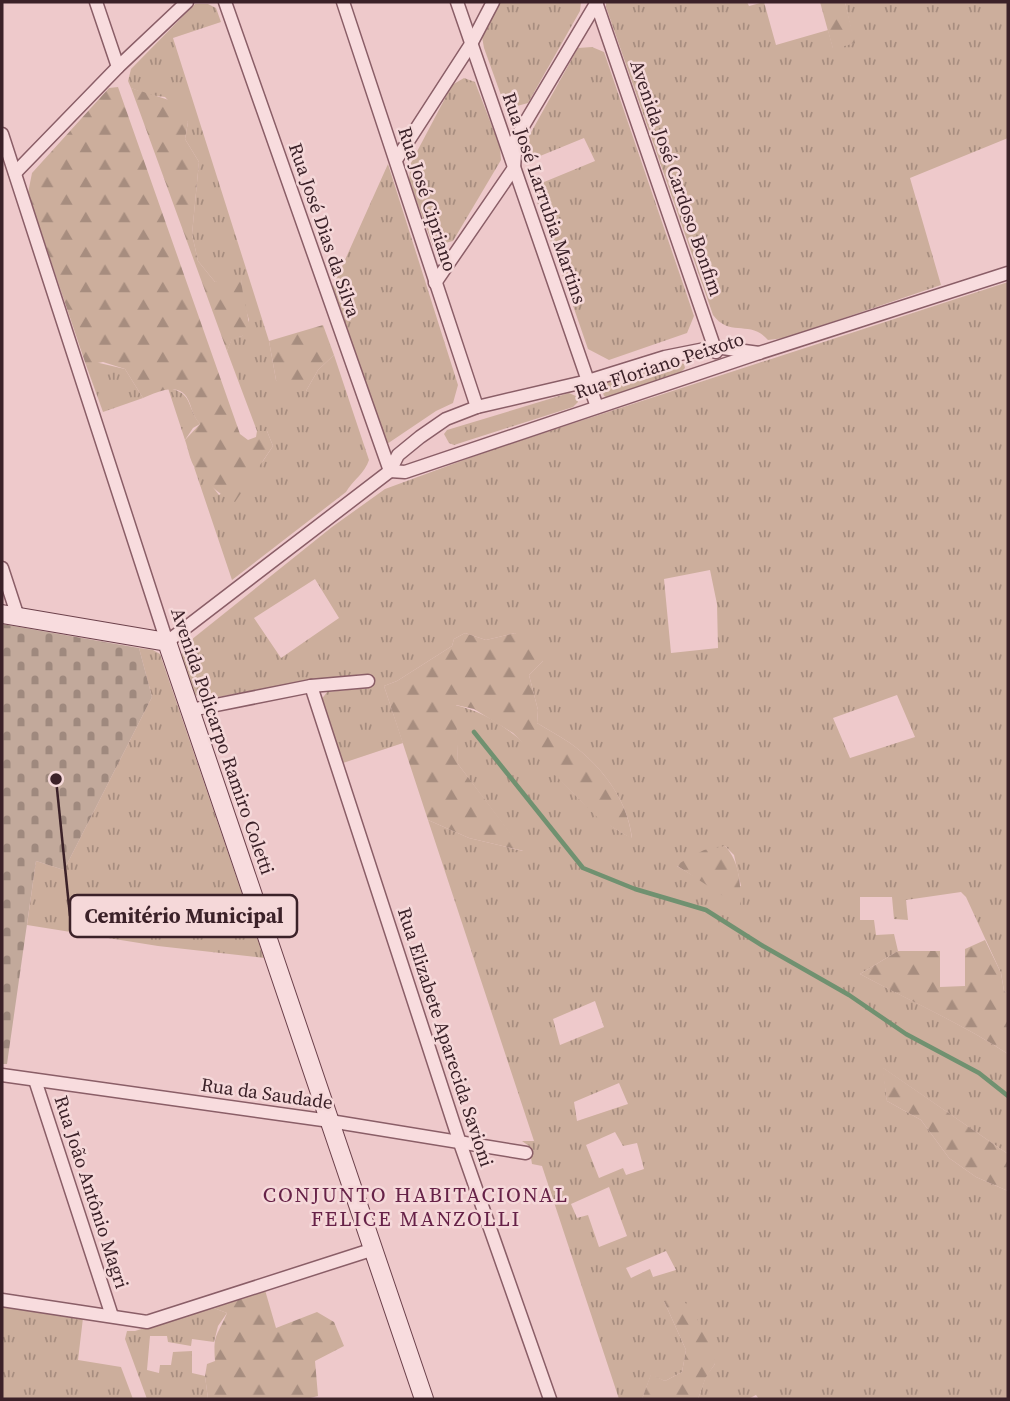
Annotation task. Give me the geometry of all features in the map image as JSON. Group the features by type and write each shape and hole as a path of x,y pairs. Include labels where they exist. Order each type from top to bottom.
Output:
{"street":[{"path":"96,2 118,67"},
{"path":"15,173 118,67 187,2"},
{"name":"Rua José Dias da Silva","path":"225,2 390,471"},
{"name":"Rua José Cipriano","path":"343,2 477,407"},
{"name":"Rua José Larrubia Martins","path":"457,2 597,407"},
{"path":"396,160 471,44 493,2"},
{"path":"435,283 514,168 516,138 596,2"},
{"name":"Avenida José Cardoso Bonfim","path":"596,2 721,367"},
{"name":"Avenida Policarpo Ramiro Coletti","path":"2,134 167,642 424,1399"},
{"path":"760,353 1008,273"},
{"name":"Rua Floriano Peixoto","path":"167,642 390,471 398,455 446,419 477,407 588,381 665,357 715,347 760,353"},
{"name":"Rua Floriano Peixoto","path":"390,471 405,472 760,353"},
{"path":"2,568 10,615 167,642"},
{"path":"191,710 312,686 368,681"},
{"name":"Rua Elizabete Aparecida Savioni","path":"312,686 460,1143 550,1399"},
{"name":"Rua da Saudade","path":"2,1075 330,1121 526,1153"},
{"name":"Rua João Antônio Magri","path":"35,1080 112,1316"},
{"path":"2,1300 147,1322 374,1249"}],"green space":[{"path":"500,2 581,2 580,11 528,103 506,109 482,37"},
{"path":"606,2 747,2 749,6 764,2 776,45 828,30 833,48 854,43 845,2 1008,2 1008,138 910,178 941,285 785,338 768,340 754,330 726,326 720,322 713,315"},
{"path":"820,2 845,2 855,43 833,49"},
{"path":"195,4 208,4 216,8 221,22 173,38 269,341 276,380 306,391 318,370 334,355 369,460 346,492 232,580 194,467 219,495 263,461 273,446 267,431 257,431 227,351 232,338 242,336 249,320 242,297 241,279 215,282 198,261 192,234 199,162 185,139 188,122 165,97 148,95 131,88 128,81 131,69"},
{"path":"592,47 604,52 694,316 687,333 609,360 588,349 532,187 595,161 584,138 523,163 524,145 578,48"},
{"path":"464,78 475,82 500,147 501,160 453,241 433,246 409,180 411,163 452,85"},
{"path":"118,87 240,434 248,440 256,437 257,431 267,431 273,446 235,502 213,488 193,465 185,440 200,424 182,392 170,389 143,398 125,369 103,362 86,365 28,193 32,173 109,88"},
{"path":"131,88 180,105 188,122 185,139 199,162 192,234 198,261 215,282 229,276 241,278 248,317 249,329 242,336 232,339 227,351"},
{"path":"388,164 458,385 453,403 436,411 387,444 327,300"},
{"path":"1008,282 1008,994 1004,991 1001,973 966,897 961,892 906,900 908,920 894,919 892,897 860,897 860,920 874,920 876,935 894,934 898,951 860,974 954,1022 1008,1054 1008,1154 883,1068 887,1101 921,1120 949,1158 976,1177 1008,1191 1008,1399 759,1399 756,1395 748,1399 698,1399 706,1376 715,1364 664,1301 686,1350 682,1372 665,1381 651,1375 642,1399 619,1399 542,1166 532,1164 529,1146 522,1141 534,1141 428,820 469,838 523,851 458,764 455,705 482,714 506,728 587,806 608,824 632,838 625,810 602,772 570,743 537,723 538,710 529,675 543,661 515,633 486,640 465,633 454,639 452,646 397,681 384,686 403,743 343,763 321,700 327,692 369,688 375,683 373,677 365,674 310,680 207,699 195,695 181,657 186,644 332,527 385,489 491,450","holes":["710,570 717,604 718,648 671,653 664,579","315,579 339,618 281,658 254,618","897,695 915,737 850,758 833,718","725,846 734,855 741,886 692,875 677,866","595,1001 604,1027 560,1045 553,1019","619,1083 628,1104 577,1121 574,1102","615,1132 623,1146 637,1143 644,1169 626,1175 623,1168 599,1178 586,1145","609,1187 627,1236 599,1247 588,1215 577,1218 571,1204","666,1251 676,1270 653,1277 650,1269 631,1278 626,1268"]},
{"path":"323,325 334,355 318,370 306,391 291,392 276,380 269,341"},
{"path":"674,361 684,364 685,368 680,373 608,398 604,396 602,390 607,382"},
{"path":"95,362 125,369 143,398 103,412 86,365"},
{"path":"168,388 186,397 200,424 193,428 185,440"},
{"path":"569,393 578,397 578,402 573,407 454,445 449,443 444,434 447,430"},
{"path":"2,624 139,648 152,697 64,870 36,861 7,1064 2,1064"},
{"path":"465,633 486,640 515,633 542,648 543,661 529,675 538,710 537,723 570,743 602,773 619,797 632,839 599,819 513,733 474,709 456,705 458,764 524,851 469,838 428,820 384,686 397,681 452,646 454,639"},
{"path":"139,648 160,654 264,958 158,946 27,925 36,861 64,870 152,697"},
{"path":"725,846 734,859 738,874 740,907 676,865 704,850"},
{"path":"985,940 1001,973 1004,991 1008,994 1008,1054 860,974 898,951 940,951 940,987 965,986 965,949"},
{"path":"882,1067 1008,1154 1008,1191 976,1177 949,1158 921,1120 887,1101"},
{"path":"265,1290 276,1328 317,1312 334,1322 344,1346 315,1361 318,1396 306,1399 208,1399 205,1376 207,1364 215,1361 215,1340 227,1313 211,1307"},
{"path":"680,1296 707,1336 715,1364 706,1377 698,1399 642,1399 651,1374 665,1381 682,1372 686,1350 664,1301"},
{"path":"2,1307 83,1318 78,1360 121,1367 133,1399 2,1399"},
{"path":"211,1307 227,1313 218,1326 214,1342 192,1339 191,1346 168,1342 167,1336 150,1336 147,1370 159,1373 160,1365 171,1365 173,1352 192,1351 192,1373 205,1376 208,1399 147,1399 125,1339 127,1331 135,1331"}],"waterway":[{"path":"474,732 583,868 635,889 706,910 849,995 906,1034 979,1073 1008,1096"}],"place":[{"name":"Cemitério Municipal","path":"56,779"}],"district":[{"name":"CONJUNTO HABITACIONAL FELICE MANZOLLI","path":"416,1206"}]}
